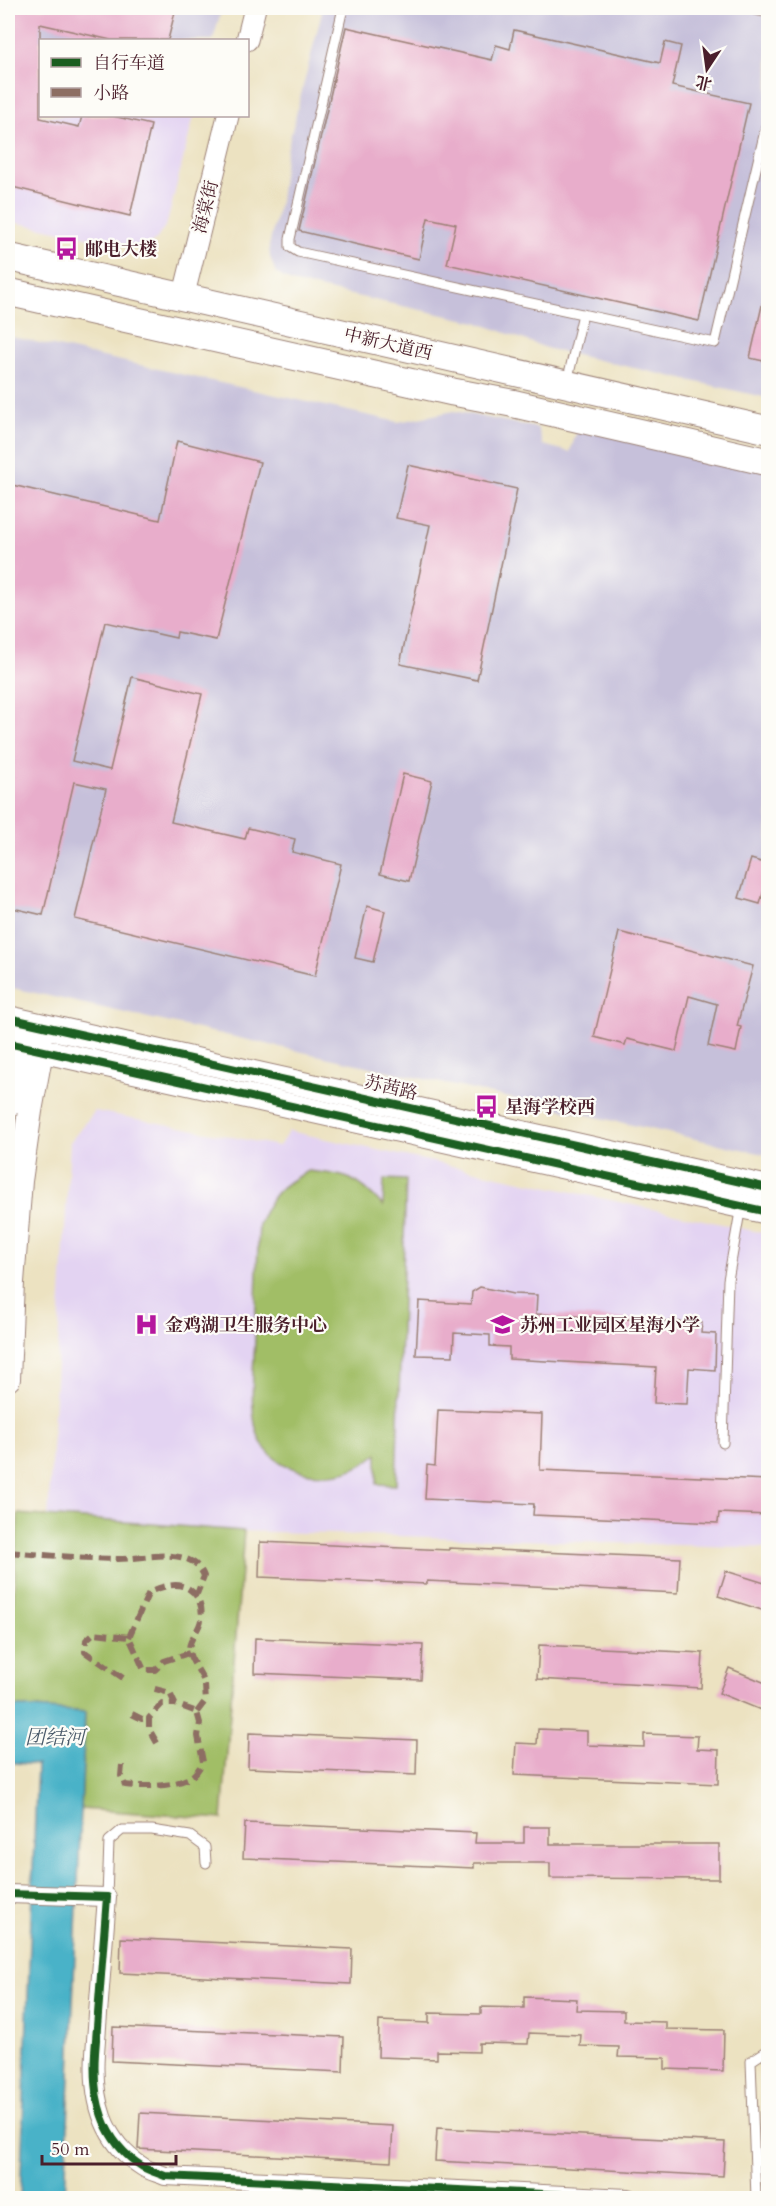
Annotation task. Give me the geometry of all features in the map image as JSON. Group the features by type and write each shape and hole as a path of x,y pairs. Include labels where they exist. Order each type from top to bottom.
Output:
{"main road":[{"name":"中新大道西","path":"8,257 768,430"},
{"name":"中新大道西","path":"8,292 768,462"},
{"name":"苏茜路","path":"8,1018 768,1188"},
{"path":"8,1105 22,1047 35,1024"},
{"path":"22,1047 768,1212"},
{"path":"8,1379 12,1282 20,1181 30,1111 22,1047"}],"street":[{"path":"247,39 255,8"},
{"name":"海棠街","path":"183,298 228,117"},
{"path":"13,1894 107,1897 95,2053 96,2095 102,2121 119,2147 143,2168 165,2176 627,2199"}],"lane":[{"path":"343,8 290,239 290,247 297,252 715,343 768,118"},
{"path":"746,8 768,13"},
{"path":"567,384 583,314"},
{"path":"723,1443 728,1280 741,1206"},
{"path":"107,1897 109,1841 122,1830 152,1830 189,1836 205,1847 206,1863"},
{"path":"756,2199 751,2061 768,2050"}],"shaded area":[{"path":"8,8 222,8 213,39 39,39 39,43 8,36"},
{"path":"323,8 768,8 768,398 549,349 476,322 291,282 276,273 269,246 280,201 285,158"},
{"path":"8,36 39,43 39,117 194,117 167,223 156,240 149,245 135,247 8,221"},
{"path":"8,336 398,422 454,411 538,428 543,445 570,452 578,428 768,470 768,1155 8,987"},
{"name":"苏州工业园区星海小学","path":"95,1111 279,1146 289,1131 768,1234 768,1548 244,1531 48,1517 70,1142"}],"green space":[{"path":"308,1171 350,1179 366,1189 383,1206 384,1179 406,1180 396,1485 377,1484 377,1454 354,1469 329,1474 310,1473 289,1467 276,1459 265,1448 257,1431 252,1392 259,1224 277,1192 290,1181"},
{"path":"18,1514 244,1531 222,1819 81,1809 85,1712 8,1706"}],"water":[{"name":"团结河","path":"8,1706 85,1712 65,2198 20,2198 37,1765 8,1762"}],"building":[{"path":"8,8 176,8 168,39 107,39 40,24 40,118 79,127 82,117 117,117 151,125 130,216 8,186"},
{"path":"346,27 492,60 496,45 510,49 514,30 660,63 665,42 681,46 672,86 749,103 699,321 447,264 456,224 428,218 419,259 299,231"},
{"path":"763,301 768,301 768,362 750,358"},
{"path":"177,441 260,462 216,640 177,632 176,638 105,622 72,761 110,770 132,677 202,694 171,822 245,839 248,828 295,839 292,852 341,864 315,976 75,919 106,789 74,782 43,915 8,907 8,484 160,520"},
{"path":"408,465 517,489 477,680 400,664 430,525 396,518"},
{"path":"403,774 432,781 409,881 380,874"},
{"path":"751,859 768,864 768,876 760,904 739,898"},
{"path":"367,906 385,911 373,962 355,958"},
{"path":"619,932 753,966 737,1026 741,1027 736,1052 708,1046 717,1004 689,996 676,1051 627,1039 625,1045 594,1037"},
{"path":"480,1287 513,1294 537,1295 536,1314 702,1323 701,1333 716,1334 715,1370 689,1368 687,1404 654,1403 656,1367 509,1359 509,1347 490,1346 490,1335 454,1333 453,1356 416,1355 419,1301 471,1304 472,1292"},
{"path":"438,1410 542,1414 540,1470 768,1480 768,1515 719,1513 718,1523 533,1515 534,1504 425,1499 427,1465 435,1466"},
{"path":"260,1542 680,1558 678,1593 427,1581 427,1584 259,1577"},
{"path":"726,1571 768,1584 768,1612 718,1596"},
{"path":"255,1638 423,1645 421,1680 254,1673"},
{"path":"539,1645 703,1653 701,1688 537,1679"},
{"path":"729,1668 768,1684 768,1713 719,1693"},
{"path":"538,1729 587,1731 587,1745 644,1747 644,1734 698,1736 697,1749 719,1750 718,1784 514,1775 516,1743 537,1744"},
{"path":"249,1733 417,1740 416,1775 248,1768"},
{"path":"245,1823 476,1833 475,1843 524,1843 524,1827 550,1827 550,1844 719,1844 719,1879 550,1878 550,1863 474,1863 474,1868 243,1858"},
{"path":"121,1938 352,1949 351,1984 120,1973"},
{"path":"524,1997 577,1999 576,2010 624,2011 624,2021 666,2022 666,2029 724,2030 723,2071 665,2069 665,2058 618,2057 619,2047 580,2046 581,2035 529,2033 528,2044 479,2043 479,2052 437,2051 437,2059 378,2057 379,2021 429,2023 429,2013 481,2014 481,2007 524,2008"},
{"path":"113,2027 344,2037 343,2072 112,2061"},
{"path":"140,2113 393,2126 391,2162 138,2149"},
{"path":"437,2128 725,2142 723,2176 435,2161"}],"marked path":[{"path":"8,1552 102,1559 175,1556 193,1562 201,1570 204,1576 197,1594"},
{"path":"129,1637 149,1592 174,1585 193,1592 199,1601 202,1616 189,1652 204,1682 206,1700 197,1712"},
{"path":"123,1678 85,1652 86,1640 94,1633 129,1637 144,1670 155,1670 164,1661 189,1653"},
{"path":"122,1765 121,1776 125,1785 148,1786 173,1784 187,1779 195,1774 203,1762 198,1736 200,1723 197,1712 175,1704 170,1693 151,1688"},
{"path":"157,1743 149,1729 149,1718 162,1704 175,1704"},
{"path":"132,1714 142,1719 149,1718"}],"cycle path":[{"path":"8,1018 768,1188"},
{"path":"8,1043 768,1212"},
{"path":"8,1894 107,1897 95,2053 95,2086 102,2117 117,2145 145,2168 165,2176 628,2198"}],"place":[{"name":"邮电大楼","path":"67,249"},
{"name":"星海学校西","path":"487,1107"},
{"name":"金鸡湖卫生服务中心","path":"147,1325"},
{"name":"苏州工业园区星海小学","path":"502,1325"}]}
